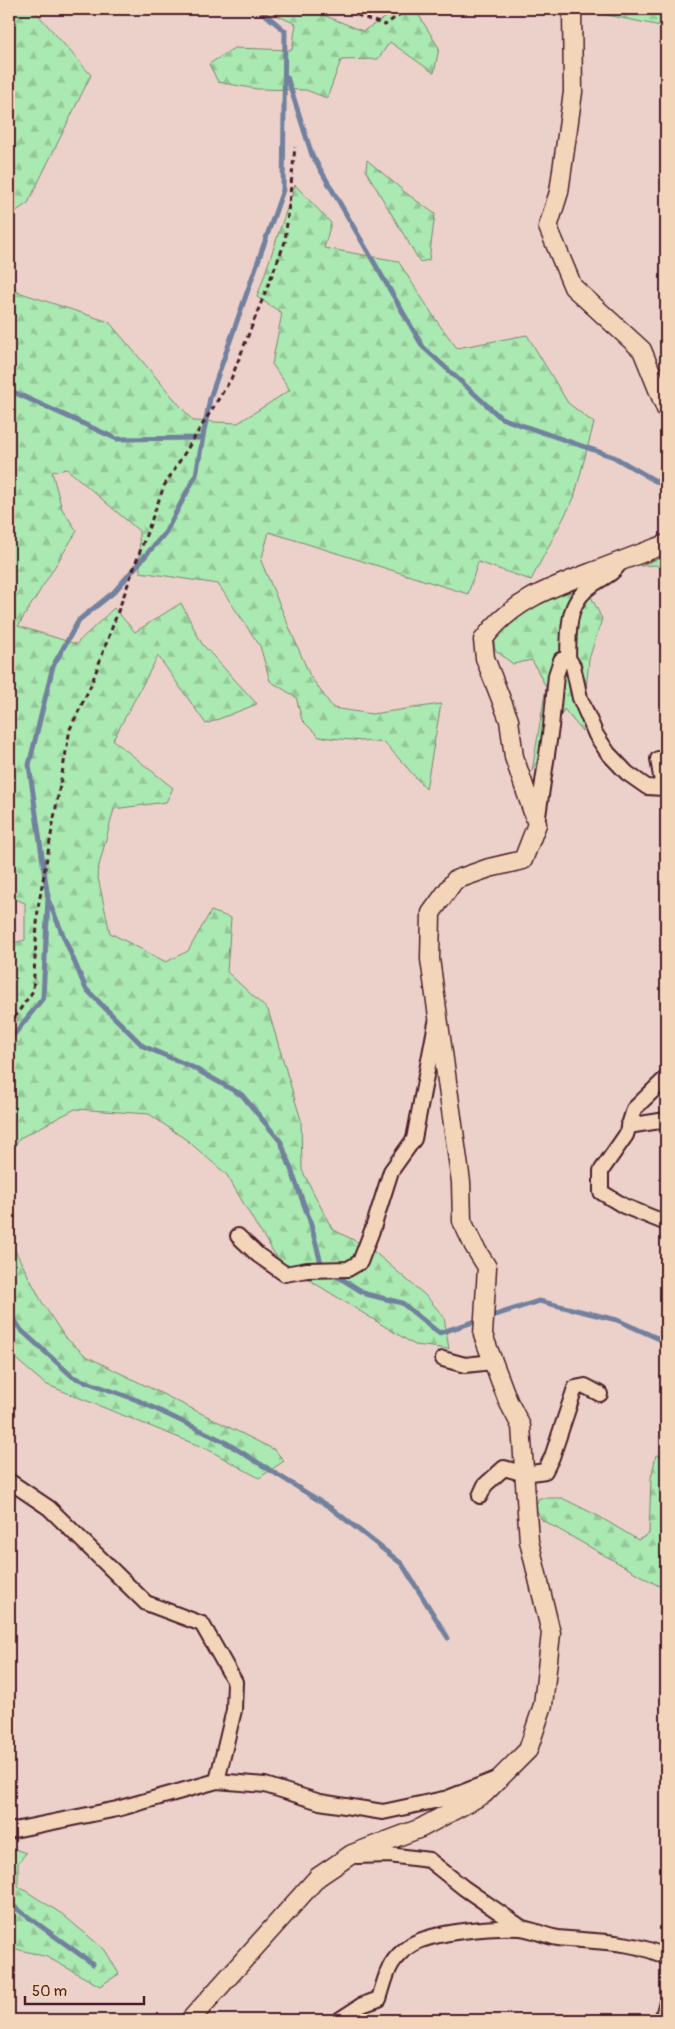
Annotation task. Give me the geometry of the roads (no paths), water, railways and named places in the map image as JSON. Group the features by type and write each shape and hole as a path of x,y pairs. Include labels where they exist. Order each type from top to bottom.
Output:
{"street":[{"path":"572,9 573,92 559,192 548,227 574,288 642,350 666,409"},
{"path":"537,824 514,757 509,720 485,658 483,640 493,626 528,598 559,584 666,544"},
{"path":"621,561 614,573 582,592 570,614 568,658 573,666 580,698 596,735 608,753 627,773 647,787 664,788 658,759"},
{"path":"190,2020 318,1877 348,1856 421,1828 484,1794 528,1750 543,1704 551,1633 529,1541 521,1426 508,1401 483,1335 487,1267 462,1221 461,1182 430,959 431,913 455,880 489,868 523,860 537,824 551,727 556,674 561,660 568,658"},
{"path":"238,1236 258,1255 285,1274 308,1270 348,1269 360,1262 391,1171 414,1139 438,1012"},
{"path":"666,1078 634,1110 626,1135 601,1171 602,1192 624,1206 666,1223"},
{"path":"628,1126 666,1120"},
{"path":"443,1359 465,1365 493,1362"},
{"path":"480,1496 485,1485 504,1468 525,1474 545,1471 552,1458 575,1388 585,1386 600,1394"},
{"path":"9,1481 49,1508 146,1602 202,1624 235,1682 234,1710 217,1781"},
{"path":"9,1831 117,1809 217,1781 265,1785 320,1802 383,1812 448,1798 502,1776"},
{"path":"348,1856 389,1855 429,1860 464,1888 522,1928 556,1938 619,1943 664,1953"},
{"path":"339,2020 362,2004 379,1999 392,1961 413,1944 441,1935 470,1930 522,1928"},
{"path":"662,2020 666,2006"}],"waterway":[{"path":"9,1041 43,998 48,898 29,765 53,666 79,620 114,592 165,533 196,475 210,398 283,190 285,31 259,9"},
{"path":"287,77 312,155 423,347 501,418 614,457 666,487"},
{"path":"9,390 117,439 202,438"},
{"path":"49,902 86,989 143,1046 192,1067 242,1095 281,1142 310,1221 322,1267"},
{"path":"332,1273 366,1294 402,1303 439,1333 539,1301 617,1320 666,1342"},
{"path":"9,1312 21,1330 73,1377 137,1400 225,1442 331,1508 402,1564 448,1638"},
{"path":"9,1903 93,1964"}]}
